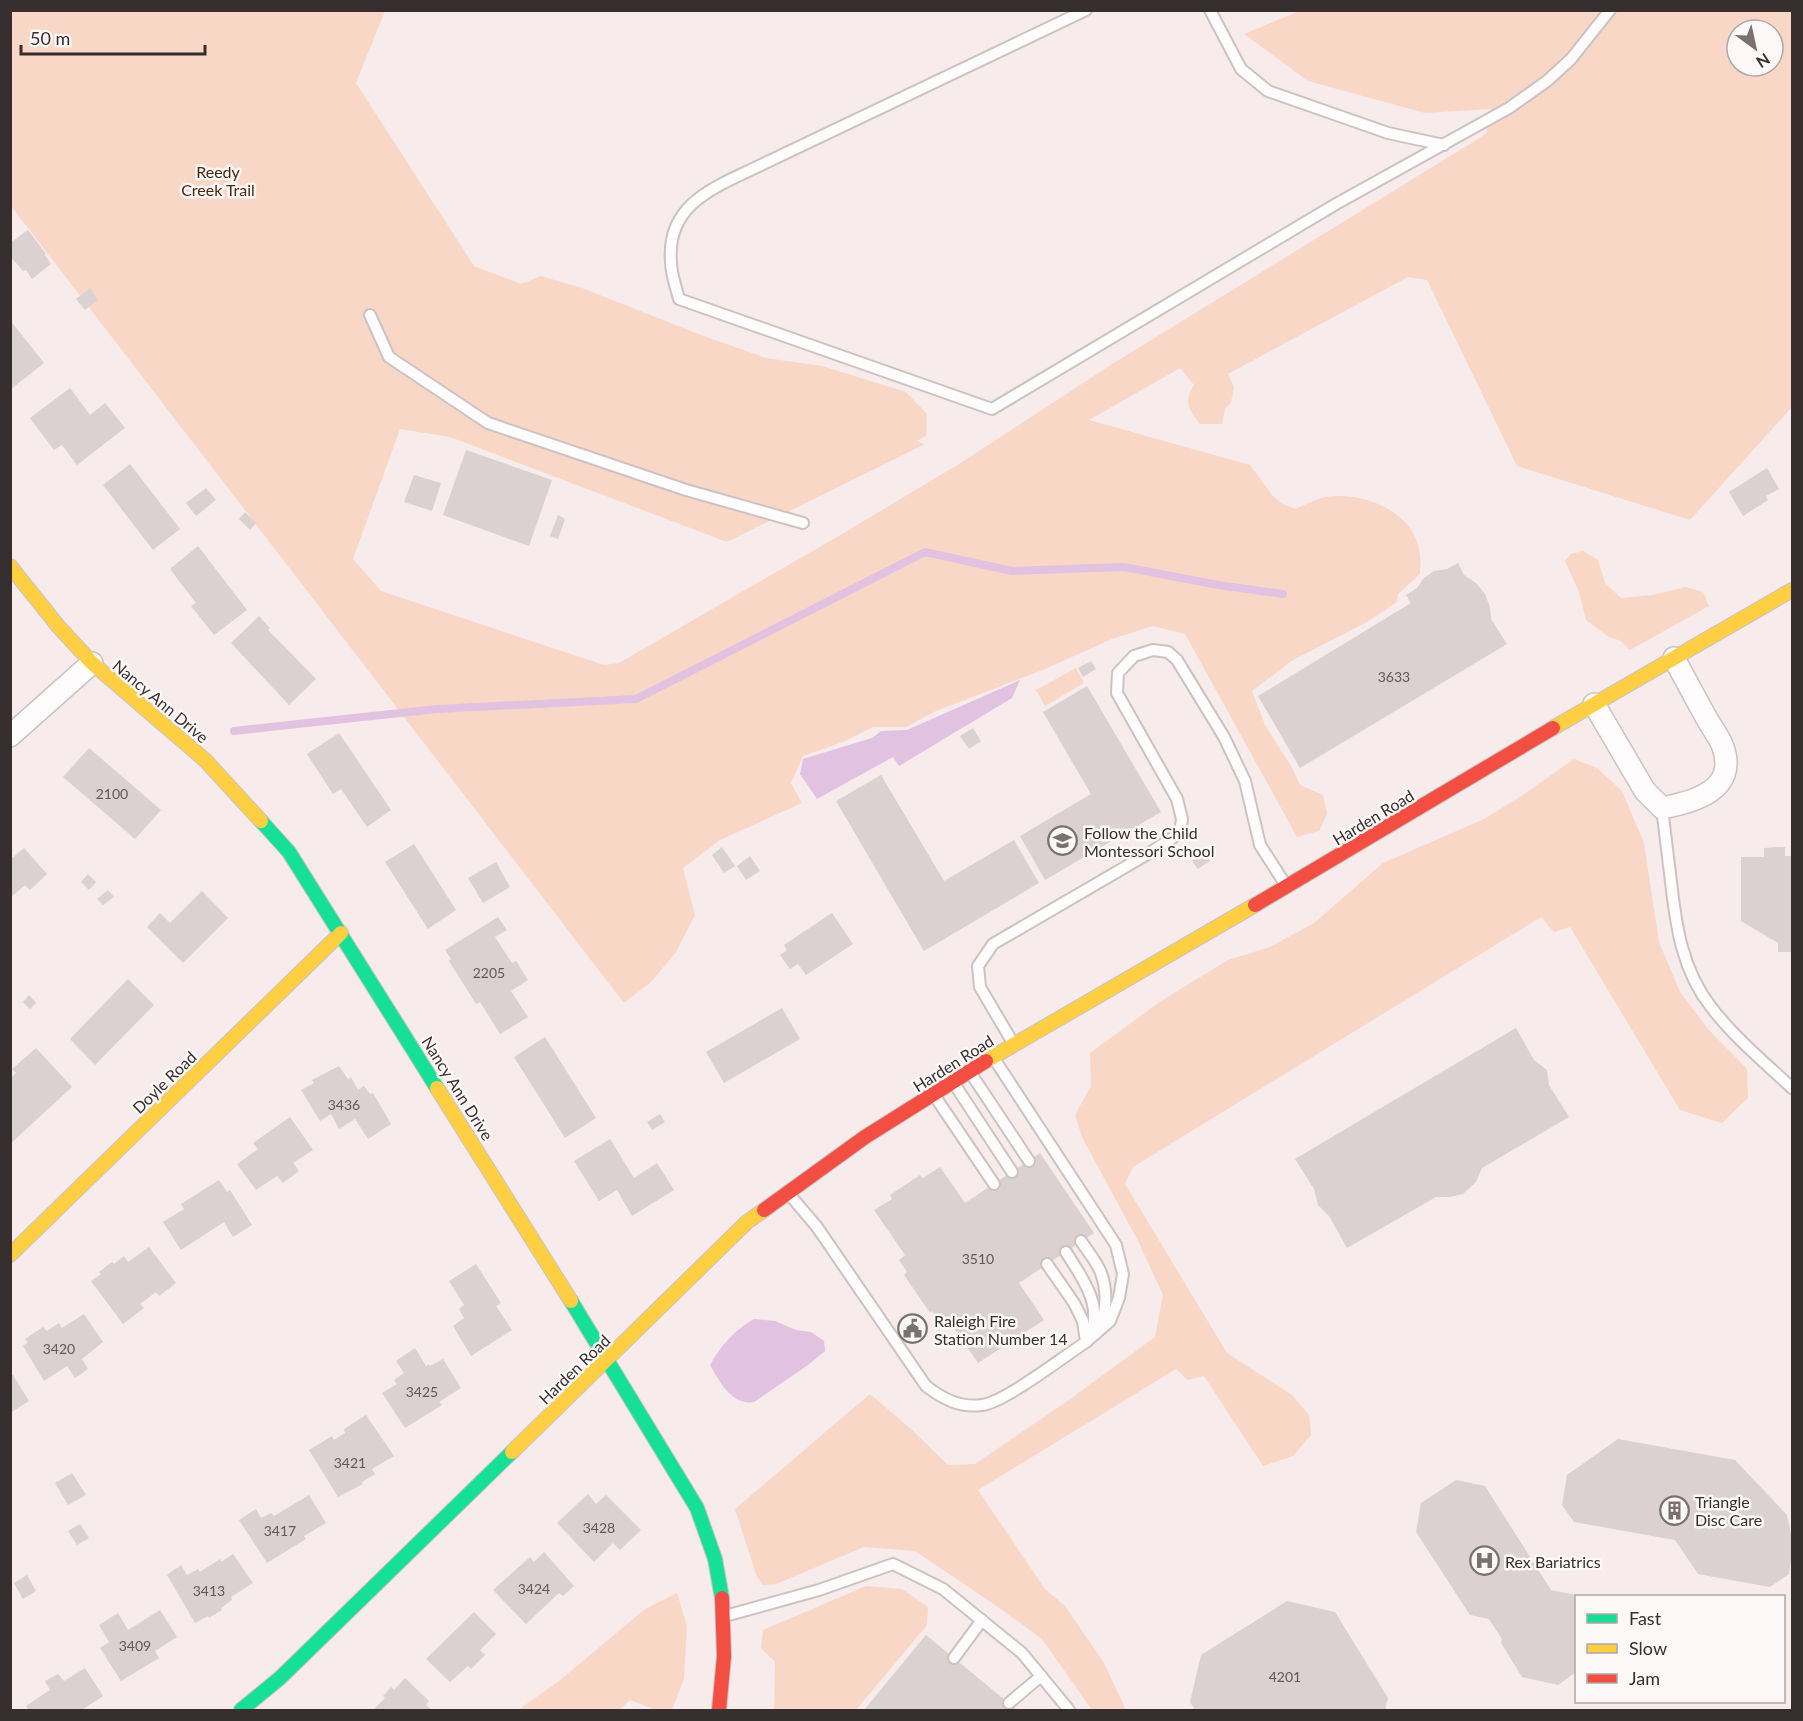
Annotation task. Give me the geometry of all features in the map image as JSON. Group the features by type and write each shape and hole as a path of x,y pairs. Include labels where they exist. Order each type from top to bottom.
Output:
{"street":[{"name":"Nancy Ann Drive","path":"10,566 58,626 92,663 205,760 289,852 607,1359 697,1508 709,1535 717,1564 725,1616 725,1657 719,1710"},
{"name":"Harden Road","path":"241,1710 280,1678 747,1222 806,1176 993,1057 1288,887 1594,704 1792,590"},
{"path":"1594,704 1645,791 1662,808 1684,804 1705,796 1718,786 1726,771 1723,748 1674,658"},
{"path":"10,735 92,663"},
{"name":"Doyle Road","path":"10,1255 341,933"}],"lane":[{"path":"1086,10 759,166 698,198 679,219 670,249 671,265 679,299 992,409 1336,204 1509,108 1547,81 1571,59 1610,10"},
{"path":"1210,10 1241,69 1268,91 1388,133 1444,145"},
{"path":"370,315 389,357 488,423 686,490 803,523"},
{"path":"1014,1045 980,987 978,966 993,944 1180,833 1182,819 1177,799 1117,693 1118,673 1134,656 1153,650 1168,652 1190,678 1224,737 1245,781 1260,845 1288,887"},
{"path":"1662,808 1675,919 1683,954 1694,980 1710,1006 1732,1032 1792,1088"},
{"path":"787,1191 817,1227 926,1386 942,1398 962,1405 983,1405 1005,1396 1086,1342 1110,1320 1119,1298 1123,1274 1116,1245 993,1057"},
{"path":"970,1072 1029,1161"},
{"path":"953,1082 1012,1172"},
{"path":"934,1094 994,1184"},
{"path":"1081,1241 1101,1272 1105,1287 1105,1308 1100,1324 1086,1342"},
{"path":"1066,1252 1091,1295 1092,1329 1086,1342"},
{"path":"1047,1264 1074,1303 1083,1321 1086,1342"},
{"path":"725,1616 819,1590 892,1564 943,1589 1022,1653 1069,1710"},
{"path":"954,1658 981,1620"},
{"path":"1009,1703 1041,1676"}],"green space":[{"name":"Reedy Creek Trail","path":"1302,10 1792,11 1792,407 1690,520 1517,466 1427,280 1408,277 1228,374 1234,387 1222,424 1200,424 1196,419 1190,410 1188,401 1194,385 1180,368 1089,420 1250,465 1272,495 1283,504 1295,509 1326,497 1356,497 1371,501 1399,516 1409,527 1416,540 1420,557 1420,574 1398,594 1397,602 1367,622 1293,660 1252,691 1265,725 1300,785 1323,795 1327,814 1319,831 1297,837 1185,634 1153,626 1112,639 1045,669 936,711 906,727 873,727 843,742 803,756 791,783 802,803 720,840 683,868 695,915 676,952 651,982 624,1003 11,206 11,11 385,11 356,83 474,266 521,284 541,276 582,288 766,358 822,366 906,392 927,414 926,436 917,441 925,444 727,542 450,437 400,429 353,559 381,591 604,665 619,663 959,464 1117,361 1486,134 1491,109 1425,113 1308,81 1244,34"},
{"path":"1583,551 1598,560 1605,583 1621,598 1652,595 1686,587 1703,592 1709,606 1630,650 1621,641 1609,637 1586,620 1579,592 1565,561 1571,554"},
{"path":"1076,668 1084,683 1045,706 1036,690"},
{"path":"1574,759 1597,768 1622,791 1644,843 1659,942 1680,992 1708,1029 1747,1069 1748,1098 1722,1123 1680,1110 1570,927 1554,932 1541,917 1133,1167 1125,1184 1227,1353 1292,1395 1309,1415 1311,1435 1293,1456 1263,1466 1204,1376 1188,1380 1176,1369 978,1490 1045,1589 1065,1606 1104,1663 1126,1710 1092,1710 1042,1639 915,1551 864,1547 776,1584 762,1585 756,1574 735,1509 870,1394 948,1465 975,1464 1066,1402 1155,1337 1163,1295 1138,1241 1082,1137 1075,1115 1091,1086 1090,1053 1161,1001 1228,960 1270,947 1314,923 1383,863 1484,819"},
{"path":"866,1586 902,1589 928,1607 927,1625 856,1710 774,1710 775,1662 761,1648 763,1630"},
{"path":"677,1593 687,1626 684,1679 672,1710 656,1710 630,1700 619,1710 518,1710 559,1681 645,1609"}],"shaded area":[{"path":"1020,680 1012,698 899,766 893,757 817,799 800,774 803,759 872,738 881,731 907,730"},
{"path":"754,1319 775,1321 796,1330 811,1332 824,1341 825,1351 754,1402 746,1402 727,1391 710,1365 729,1339"}],"building":[{"path":"28,230 51,264 32,279 26,270 23,271 10,256 10,243"},
{"path":"90,288 98,300 85,310 76,299"},
{"path":"10,320 44,363 10,390"},
{"path":"70,388 90,415 105,403 125,428 77,465 62,445 54,450 30,418"},
{"path":"466,450 552,480 529,546 443,515"},
{"path":"130,464 180,529 153,550 103,485"},
{"path":"1767,468 1779,489 1766,496 1768,500 1743,516 1729,492"},
{"path":"414,475 441,483 432,511 404,502"},
{"path":"206,488 216,500 196,516 186,503"},
{"path":"245,512 256,523 250,530 239,519"},
{"path":"558,515 565,519 558,539 550,536"},
{"path":"198,546 247,610 214,635 191,606 196,603 170,569"},
{"path":"1458,563 1464,575 1476,583 1485,594 1490,607 1491,619 1507,644 1300,768 1258,696 1411,603 1406,595 1417,588 1424,578 1434,571 1447,569"},
{"path":"259,616 270,628 268,630 316,679 289,705 231,643"},
{"path":"1091,661 1096,669 1083,677 1078,668"},
{"path":"1087,686 1161,812 1045,880 1020,836 1091,794 1043,712"},
{"path":"973,728 981,741 969,749 960,736"},
{"path":"339,733 391,810 367,827 341,789 333,794 307,754"},
{"path":"89,748 161,810 135,839 63,777"},
{"path":"881,775 944,881 1014,840 1039,883 924,951 836,801"},
{"path":"414,844 456,910 428,929 385,862"},
{"path":"722,847 735,866 724,873 712,855"},
{"path":"1785,847 1785,856 1792,856 1792,952 1778,952 1778,943 1741,921 1741,857 1764,857 1764,848"},
{"path":"24,848 47,874 30,890 25,885 10,898 10,860"},
{"path":"1205,853 1210,861 1198,869 1192,861"},
{"path":"750,856 760,871 746,880 737,866"},
{"path":"496,862 510,887 483,903 468,878"},
{"path":"88,874 96,882 89,890 81,882"},
{"path":"108,890 114,897 103,905 97,899"},
{"path":"202,891 228,918 183,963 147,927 160,913 170,923"},
{"path":"832,913 853,944 806,975 798,964 790,969 780,955 787,950 784,945"},
{"path":"498,917 507,930 495,937 512,963 516,961 528,980 511,991 528,1017 500,1034 480,1002 476,1004 449,961 451,959 445,950"},
{"path":"128,979 154,1005 95,1065 70,1039"},
{"path":"29,995 36,1003 30,1009 23,1002"},
{"path":"782,1008 800,1039 724,1083 706,1052"},
{"path":"1516,1028 1534,1060 1547,1070 1549,1085 1569,1117 1482,1168 1476,1182 1463,1194 1436,1197 1347,1248 1329,1216 1318,1205 1314,1189 1295,1159"},
{"path":"545,1037 596,1118 565,1138 514,1057"},
{"path":"36,1048 72,1087 10,1144 10,1078 16,1073 12,1069"},
{"path":"339,1066 348,1079 351,1077 358,1090 364,1086 370,1094 373,1093 391,1124 368,1139 355,1119 339,1129 331,1114 320,1121 301,1090 314,1083 312,1080"},
{"path":"660,1114 665,1122 652,1130 647,1122"},
{"path":"290,1117 313,1150 293,1163 299,1171 283,1183 277,1176 256,1190 237,1164 258,1149 253,1143"},
{"path":"610,1139 634,1178 657,1163 674,1190 632,1216 617,1190 599,1201 574,1161"},
{"path":"1040,1153 1094,1233 1019,1283 1044,1320 978,1363 949,1321 942,1326 932,1311 930,1313 904,1275 907,1272 899,1260 905,1255 874,1210 892,1199 890,1195 920,1175 923,1178 940,1167 965,1203"},
{"path":"219,1180 227,1192 230,1190 252,1225 233,1237 224,1222 181,1250 163,1222 184,1209 181,1204"},
{"path":"149,1247 176,1283 159,1296 156,1292 140,1304 144,1308 123,1324 91,1281 112,1262 114,1264 124,1256 128,1262"},
{"path":"476,1264 501,1303 496,1306 512,1330 471,1356 453,1326 464,1318 459,1309 464,1305 449,1281"},
{"path":"84,1314 103,1342 82,1359 88,1369 75,1378 67,1366 44,1381 23,1346 28,1342 25,1339 43,1327 47,1331 59,1323 62,1328"},
{"path":"415,1348 426,1366 443,1359 461,1388 439,1402 442,1405 405,1428 382,1393 397,1384 394,1380 404,1373 396,1361"},
{"path":"13,1375 29,1401 10,1413 10,1376"},
{"path":"366,1415 394,1456 372,1469 375,1474 362,1482 363,1484 338,1497 309,1450 332,1436 334,1440 345,1433 344,1429"},
{"name":"Triangle Disc Care","path":"1618,1439 1735,1460 1787,1515 1792,1539 1789,1574 1770,1587 1698,1574 1675,1540 1574,1522 1562,1505 1567,1475"},
{"path":"72,1473 86,1495 68,1505 55,1483"},
{"name":"Rex Bariatrics","path":"1456,1480 1485,1486 1551,1590 1576,1595 1575,1673 1558,1685 1522,1677 1489,1619 1470,1615 1416,1532 1421,1503"},
{"path":"588,1494 596,1504 606,1495 641,1530 620,1550 613,1543 594,1562 557,1523"},
{"path":"309,1495 326,1523 304,1536 306,1539 267,1563 239,1520 256,1509 261,1518 271,1513 274,1516"},
{"path":"80,1524 89,1538 77,1545 68,1531"},
{"path":"544,1552 574,1586 563,1596 559,1593 526,1624 493,1590 530,1557 534,1562"},
{"path":"233,1554 253,1583 231,1597 232,1600 221,1608 222,1610 195,1623 167,1575 181,1565 187,1575 198,1569 200,1572 220,1559 221,1562"},
{"path":"27,1575 36,1591 23,1599 14,1583"},
{"path":"1287,1601 1335,1612 1388,1698 1385,1710 1195,1710 1190,1702 1201,1655"},
{"path":"160,1610 177,1637 155,1651 159,1658 121,1681 100,1648 109,1642 99,1625 118,1613 128,1630"},
{"path":"474,1612 496,1634 480,1650 485,1655 471,1669 468,1666 450,1682 426,1659"},
{"path":"926,1635 1017,1710 864,1710"},
{"path":"85,1668 103,1696 82,1710 29,1710 26,1706 50,1690 45,1681 58,1674 64,1681"},
{"path":"405,1678 429,1701 426,1705 432,1710 373,1710 385,1698 383,1696 391,1687 394,1690"}],"waterway":[{"path":"234,731 437,709 636,699 925,552 1012,571 1124,567 1218,585 1283,594"}],"traffic: fast":[{"path":"261,821 289,852 437,1088"},
{"path":"571,1301 697,1508 715,1559 722,1598"},
{"path":"241,1710 280,1678 512,1452"}],"traffic: slow":[{"path":"10,566 58,626 92,663 205,760 261,821"},
{"path":"1553,728 1792,590"},
{"path":"986,1061 1255,905"},
{"path":"10,1255 341,933"},
{"path":"437,1088 571,1301"},
{"path":"512,1452 747,1222 764,1210"}],"traffic: jam":[{"path":"1255,905 1553,728"},
{"path":"764,1210 865,1137 986,1061"},
{"path":"719,1710 724,1656 722,1598"}],"place":[{"name":"Follow the Child Montessori School","path":"1063,841"},
{"name":"Raleigh Fire Station Number 14","path":"913,1329"},
{"name":"Triangle Disc Care","path":"1674,1510"},
{"name":"Rex Bariatrics","path":"1484,1561"}]}
